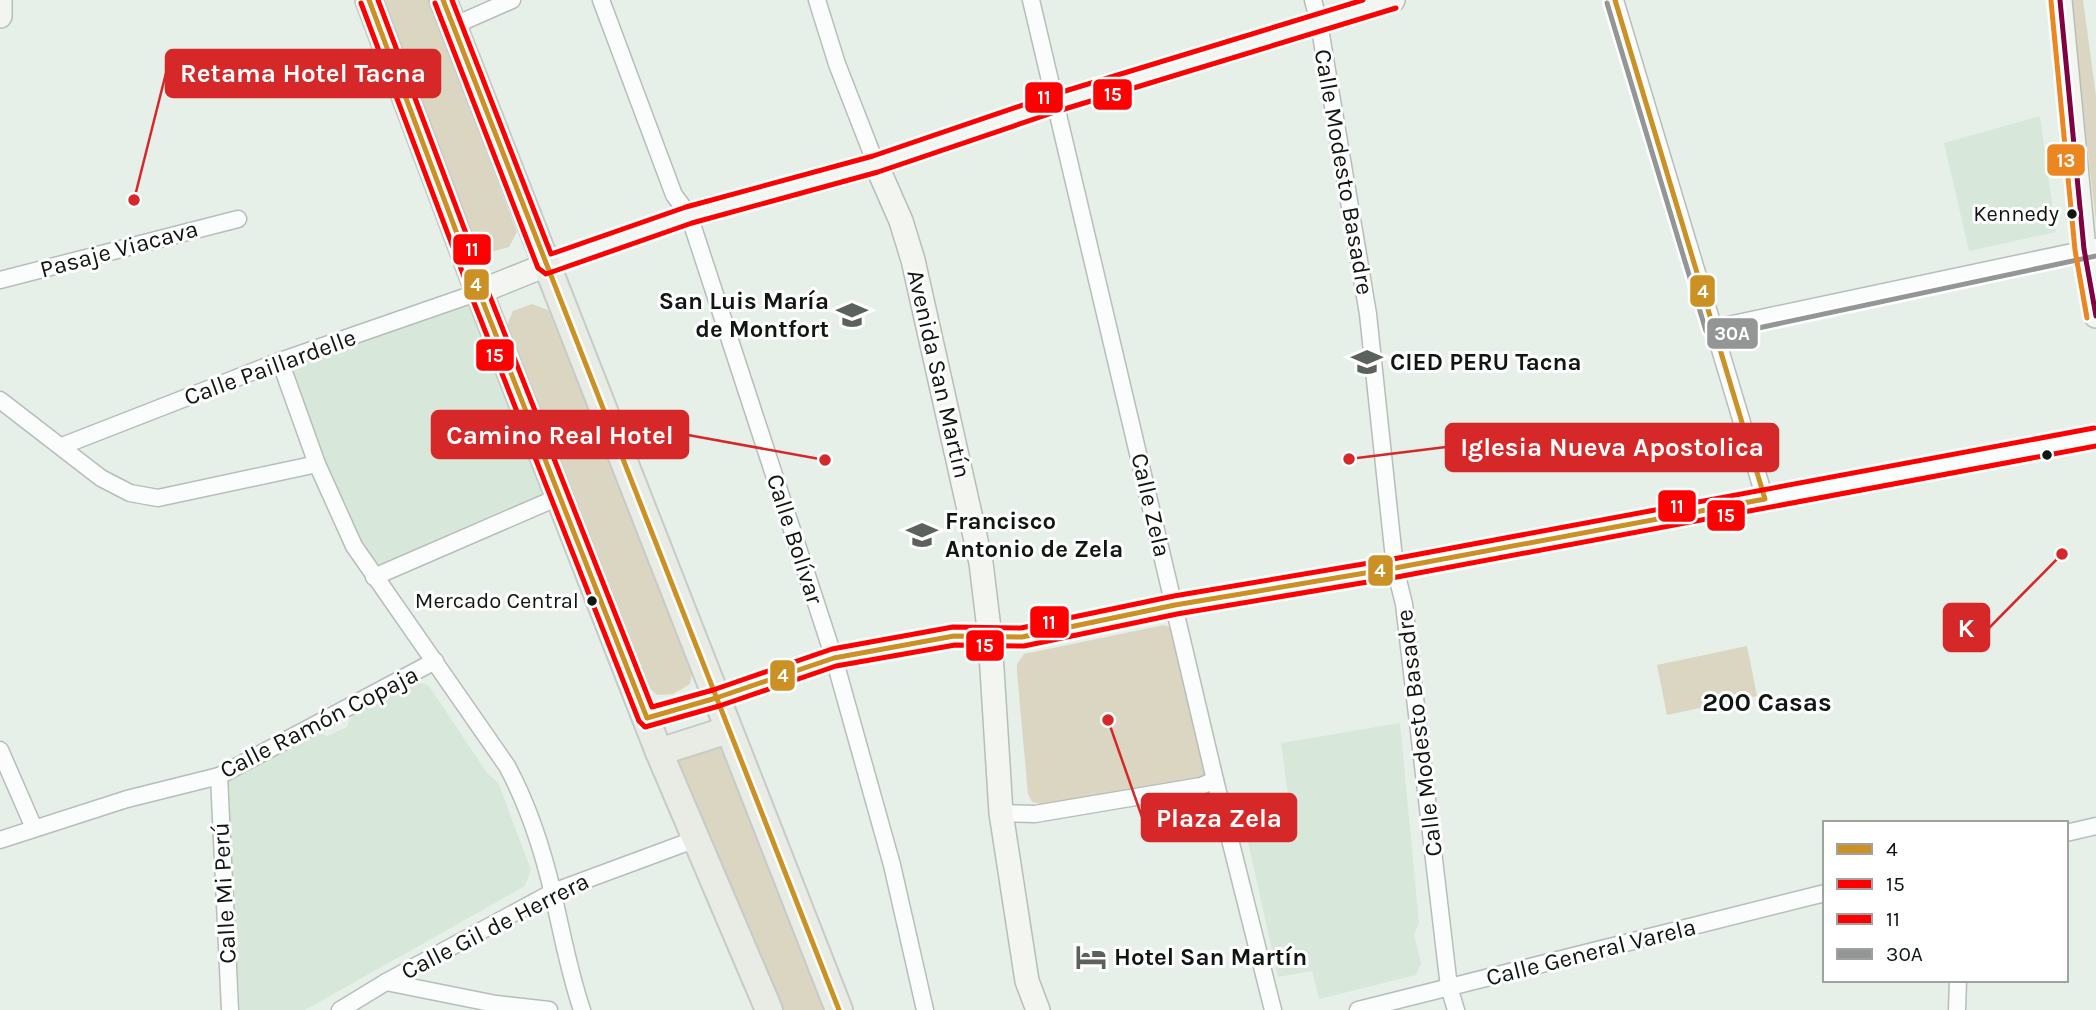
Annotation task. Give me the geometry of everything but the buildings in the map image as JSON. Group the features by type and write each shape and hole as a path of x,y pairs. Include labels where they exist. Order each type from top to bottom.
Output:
{"main road":[{"path":"369,0 479,292 648,718 659,752 769,1010"},
{"path":"443,0 839,1010"},
{"path":"659,752 728,730"}],"street":[{"path":"0,0 0,16"},
{"path":"453,26 512,0"},
{"name":"Calle Bolívar","path":"601,0 674,195 689,215 834,658 892,865 925,1010"},
{"name":"Avenida San Martín","path":"817,0 838,64 901,221 913,260 981,563 990,637 1001,813 1027,981 1038,1010"},
{"name":"Calle Zela","path":"1031,0 1214,780 1273,1010"},
{"name":"Calle Modesto Basadre","path":"1313,0 1368,314 1395,568 1404,604 1449,987 1456,1010"},
{"path":"479,292 546,265 689,215 876,164 1055,103 1393,0"},
{"path":"1615,0 1765,499"},
{"path":"2060,0 2096,316"},
{"name":"Pasaje Viacava","path":"0,280 238,219"},
{"path":"1713,328 2090,248"},
{"name":"Calle Paillardelle","path":"62,446 280,361 479,292"},
{"path":"280,361 317,464 354,546 508,766 522,793 553,892 564,950 582,1010"},
{"path":"0,400 102,478 130,494 158,498 317,464"},
{"path":"648,718 834,658 954,636 1022,637 1175,605 1395,568 2096,437"},
{"path":"374,577 561,496"},
{"name":"Calle Ramón Copaja","path":"0,840 127,799 219,776 435,662"},
{"path":"0,750 34,828"},
{"name":"Calle Mi Perú","path":"219,776 230,1010"},
{"path":"1001,813 1035,814 1201,786 1214,780"},
{"path":"2072,832 2096,826"},
{"path":"2072,832 2096,834"},
{"name":"Calle Gil de Herrera","path":"340,1010 386,982 553,892 696,839"},
{"name":"Calle General Varela","path":"1358,1010 1823,894"},
{"path":"386,982 496,1004 550,1010"},
{"path":"1957,1010 1958,982"}],"shaded area":[{"path":"380,0 429,0 517,232 509,247 491,252 472,244"},
{"path":"2071,0 2083,0 2096,96 2096,223"},
{"path":"2040,116 2056,232 1969,251 1944,143"},
{"name":"Mercado Central","path":"479,292 561,496 374,577 280,361"},
{"path":"532,304 548,310 694,661 690,684 673,694 657,695 642,681 506,327 513,311"},
{"path":"1164,625 1173,628 1206,768 1204,776 1200,779 1041,804 1032,802 1028,794 1017,672 1017,664 1024,654"},
{"path":"1747,646 1757,696 1667,715 1657,665"},
{"path":"420,682 429,686 487,773 498,782 531,870 525,886 305,1010 240,1010 226,788 230,778 317,732 327,736 347,727 351,716"},
{"path":"1400,723 1419,923 1414,935 1421,963 1416,975 1319,999 1312,971 1278,977 1243,820 1280,814 1289,802 1281,743"},
{"path":"713,743 725,747 828,1010 778,1010 676,768 677,757"}],"transit line":[{"name":"4","path":"369,0 479,292 647,718 834,658 954,636 1022,637 1175,605 1395,568 1765,499 1615,0"},
{"name":"11","path":"378,0 487,289 652,707 713,690 832,649 953,627 1021,628 1174,596 1393,559 2094,428"},
{"name":"4","path":"443,0 839,1010"},
{"name":"11","path":"452,0 551,254 686,207 873,156 1052,95 1363,0"},
{"path":"2060,0 2084,249 2096,316"},
{"name":"13","path":"2051,1 2075,250 2087,318"},
{"name":"15","path":"361,3 471,295 639,721 645,727 719,706 836,666 955,645 1024,646 1177,614 1397,577 2096,446"},
{"name":"15","path":"435,3 538,268 546,274 692,223 878,172 1058,111 1396,8"},
{"name":"30A","path":"1607,3 1706,331 1710,336 1716,337 2096,256"}],"place":[{"name":"Retama Hotel Tacna","path":"134,200"},
{"name":"Kennedy","path":"2072,214"},
{"name":"San Luis María de Montfort","path":"852,315"},
{"name":"CIED PERU Tacna","path":"1367,362"},
{"name":"Iglesia Nueva Apostolica","path":"1349,459"},
{"name":"Camino Real Hotel","path":"825,460"},
{"name":"Francisco Antonio de Zela","path":"922,535"},
{"name":"K","path":"2062,554"},
{"name":"Mercado Central","path":"592,601"},
{"name":"Plaza Zela","path":"1108,720"},
{"name":"Hotel San Martín","path":"1091,957"}],"district":[{"name":"200 Casas","path":"1767,702"}]}
